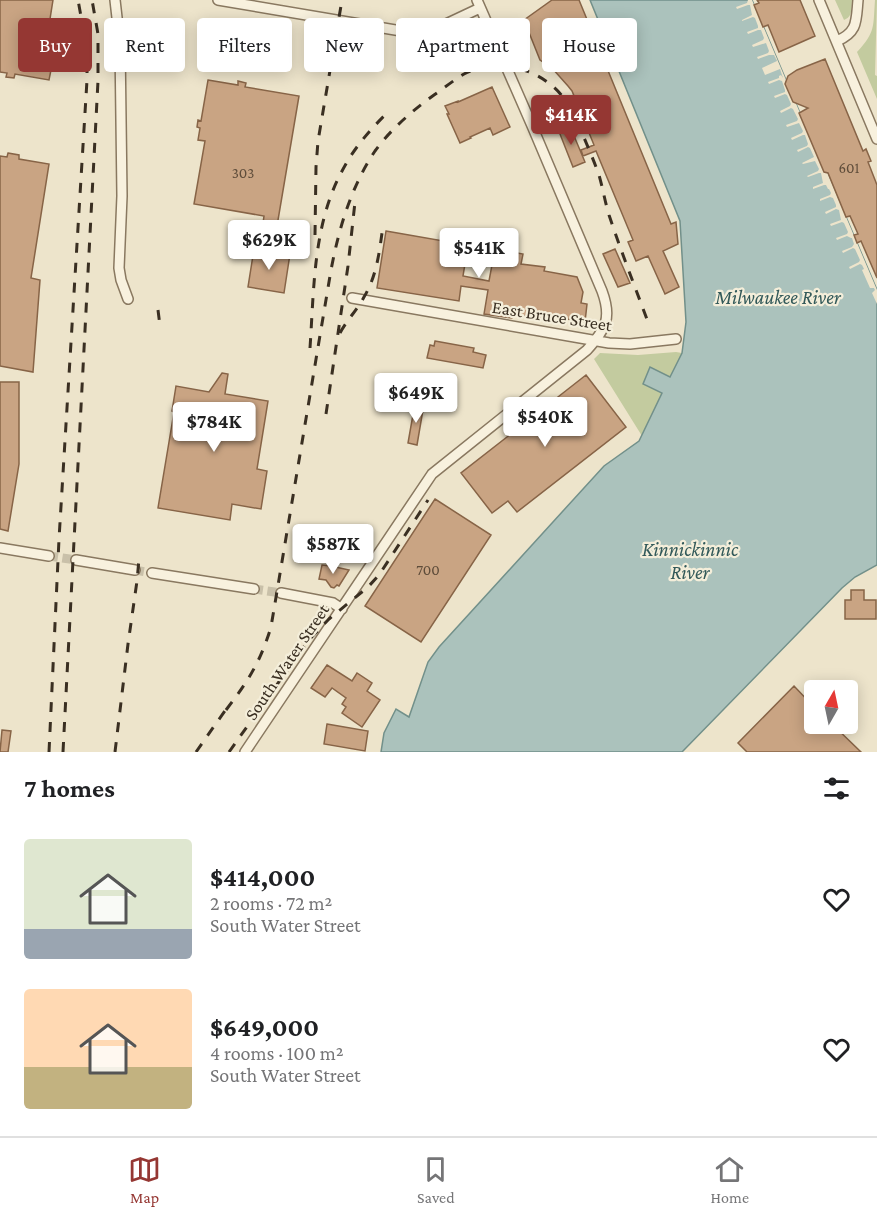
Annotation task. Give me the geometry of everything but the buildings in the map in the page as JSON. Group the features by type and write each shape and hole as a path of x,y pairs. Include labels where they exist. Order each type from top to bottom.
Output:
{"street":[{"path":"115,0 120,44 122,196 119,268 128,299"},
{"path":"218,0 413,33 429,32 478,4"},
{"path":"819,0 877,139"},
{"path":"837,41 849,35 853,30 858,0"},
{"name":"South Water Street","path":"245,752 432,474 587,350 607,320 607,304 478,4"},
{"name":"East Bruce Street","path":"352,298 595,341 630,344 676,339"},
{"path":"0,548 49,556"},
{"path":"76,560 135,570"},
{"path":"152,573 254,589"},
{"path":"281,593 333,603 342,609"}],"green space":[{"path":"835,0 852,0 851,12 847,19 844,20"},
{"path":"875,0 877,0 875,75 877,76 877,99 857,52 871,34"},
{"path":"600,353 638,355 682,353 642,436 594,359"}],"water":[{"path":"590,0 752,0 877,290 877,565 855,577 842,588 682,752 381,752 384,733 396,709 409,717 428,662 439,647 604,466 639,441 662,393 643,384 650,367 670,377 682,353 686,322 680,221 619,72 637,72 637,18 597,18"}],"pier":[{"path":"748,0 752,0 824,165 877,290 877,304 872,293 875,290 870,288 862,265 850,269 849,267 860,260 855,249 843,253 842,251 852,247 854,244 852,238 847,236 837,240 836,238 847,234 844,223 831,226 830,224 841,220 839,210 836,209 826,214 825,212 836,207 833,198 820,201 830,195 829,189 824,185 813,189 823,183 821,173 807,176 819,169 815,161 802,163 814,157 808,147 798,152 797,150 807,146 805,135 792,140 791,138 803,131 799,123 787,127 786,125 798,119 793,109 781,113 780,111 791,104 785,94 775,98 774,96 785,92 782,81 769,84 768,82 781,75 783,78 780,69 765,75 762,68 777,61 774,55 758,59 757,57 769,51 766,43 753,47 752,45 763,40 761,30 748,34 747,32 758,28 753,17 742,21 752,15 750,5 737,9 736,7 747,3"}],"tunnel":[{"path":"49,556 76,560"},
{"path":"135,570 152,573"},
{"path":"254,589 281,593"}],"railway":[{"path":"49,752 59,539 87,80 87,49 78,0"},
{"path":"63,752 98,81 98,34 92,0"},
{"path":"315,235 318,141 342,0"},
{"path":"226,710 253,671 271,627 331,270 342,223 359,179 375,151 402,121 464,74 477,69 491,66 518,68 531,72 554,87 572,109 593,159 609,215 648,322"},
{"path":"310,348 316,259 332,193 345,165 360,142 385,115"},
{"path":"326,414 355,202"},
{"path":"340,333 361,302 371,282 382,233"},
{"path":"158,310 160,326"},
{"path":"229,752 308,641 329,619 379,575 428,500"},
{"path":"115,752 139,559"},
{"path":"196,752 229,705"}],"water label":[{"name":"Milwaukee River","path":"778,297"},
{"name":"Kinnickinnic River","path":"690,560"}]}
